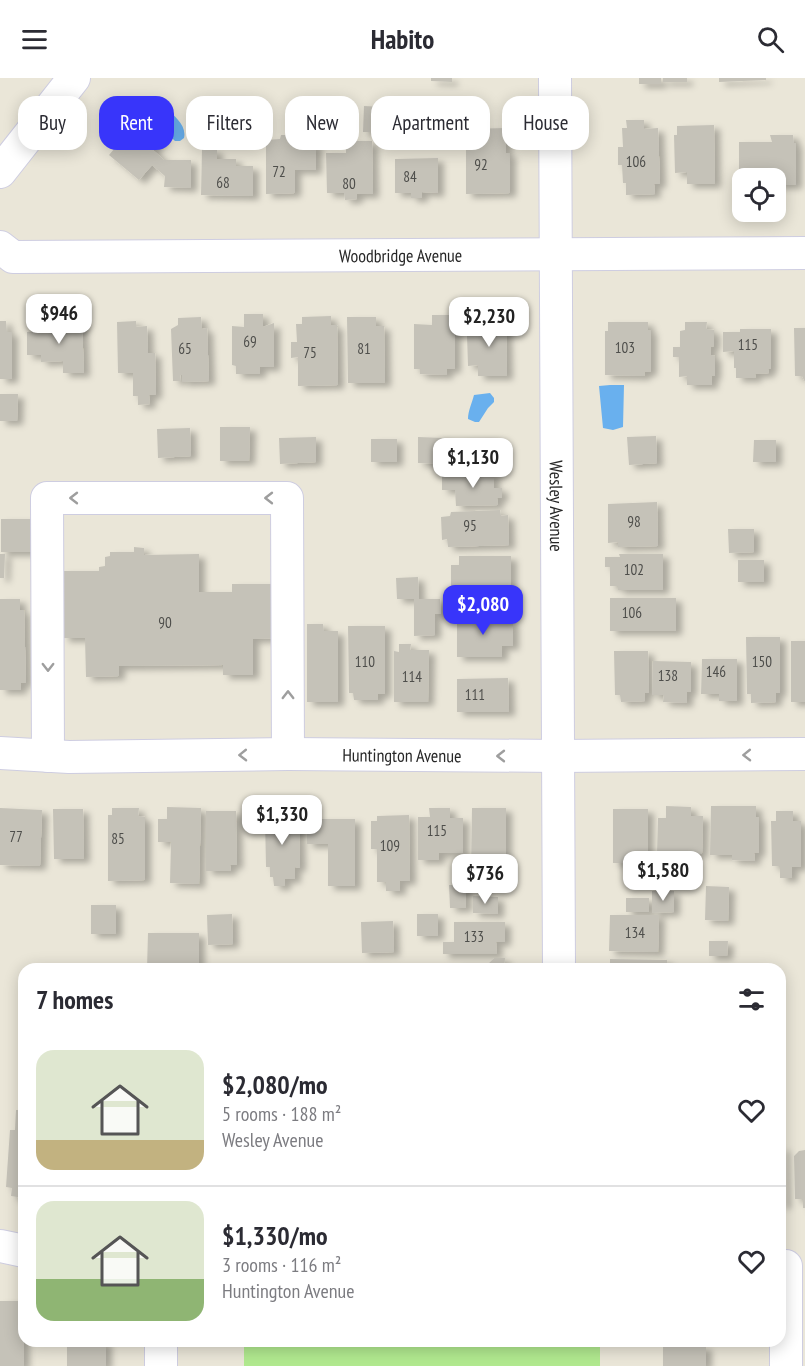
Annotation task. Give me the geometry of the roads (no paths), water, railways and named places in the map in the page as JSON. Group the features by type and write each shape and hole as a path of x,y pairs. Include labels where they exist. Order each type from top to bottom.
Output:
{"street":[{"path":"0,172 74,78"},
{"name":"Wesley Avenue","path":"555,78 560,963"},
{"name":"Woodbridge Avenue","path":"0,247 13,257 805,253"},
{"path":"48,756 47,498 287,498 288,754"},
{"name":"Huntington Avenue","path":"0,753 69,757 288,754 559,756 805,754"},
{"path":"0,1246 18,1250"},
{"path":"786,1366 790,1266"},
{"path":"161,1347 161,1366"}],"water":[{"path":"174,116 184,129 184,138 175,141"},
{"path":"624,385 623,427 613,430 603,428 599,386"},
{"path":"490,393 494,402 479,422 468,419 474,395"}]}
